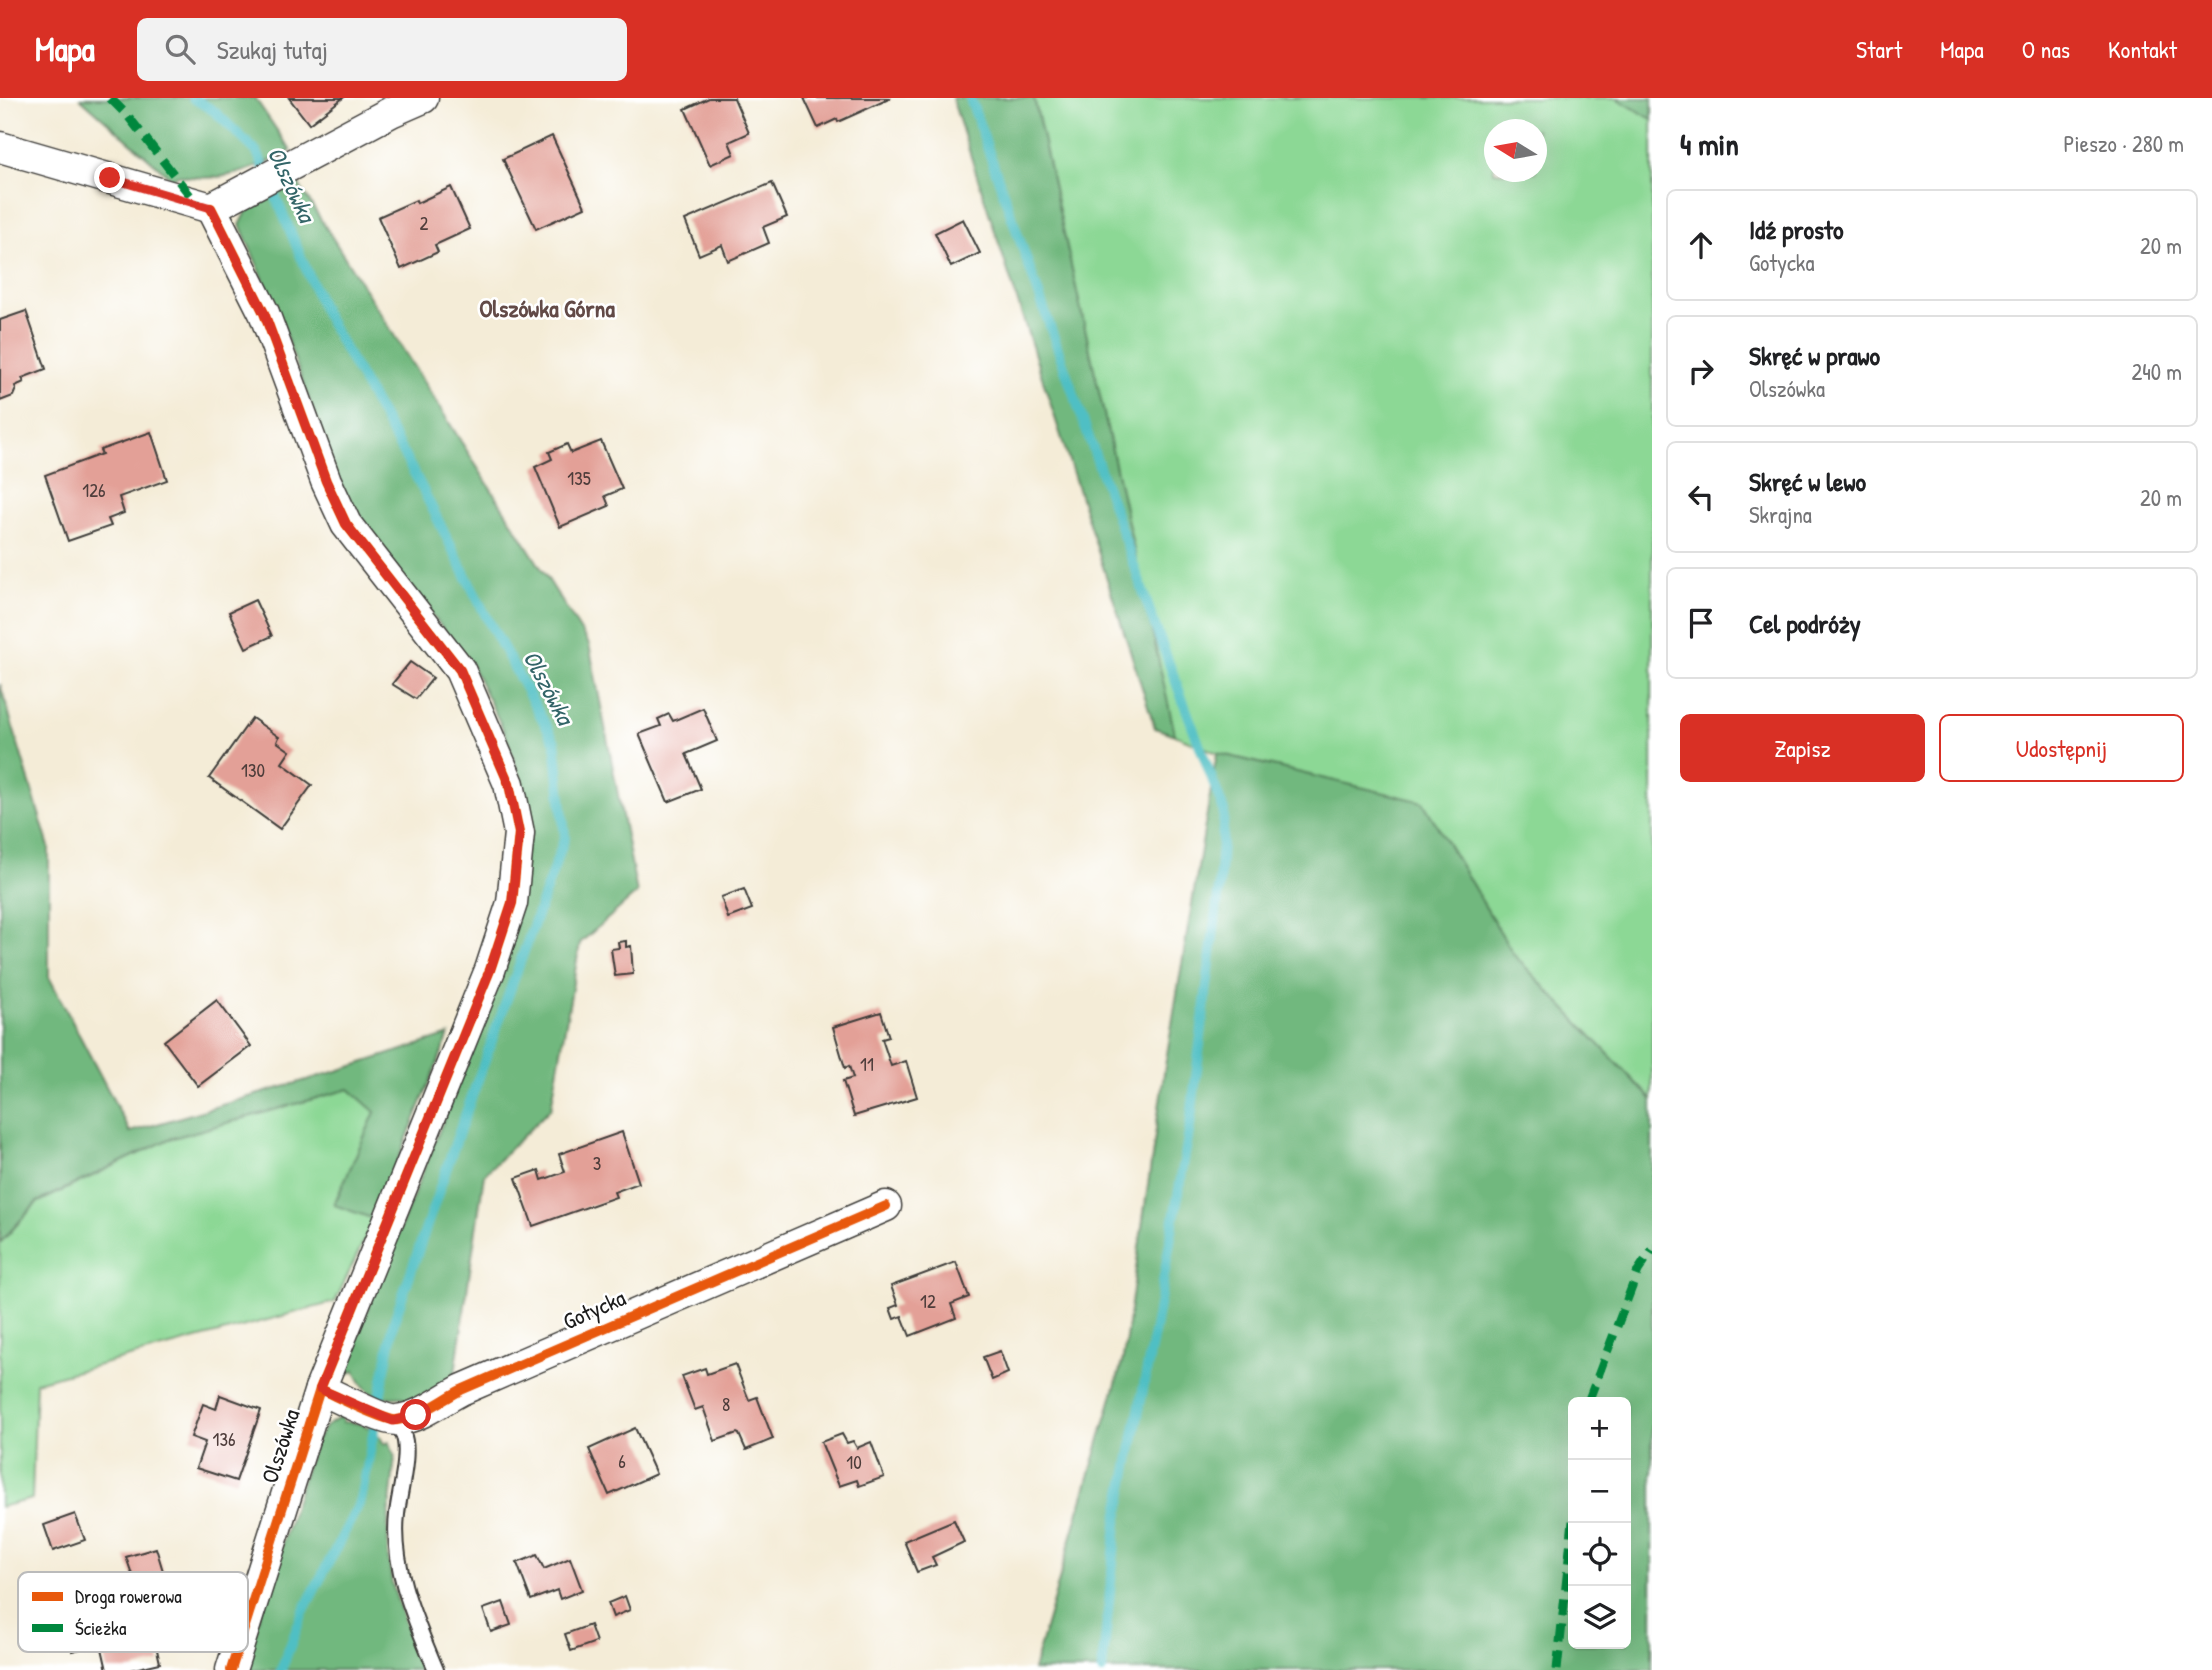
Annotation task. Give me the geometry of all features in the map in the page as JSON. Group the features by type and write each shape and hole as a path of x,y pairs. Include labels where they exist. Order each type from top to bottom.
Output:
{"street":[{"path":"0,147 211,208 391,112 423,98"},
{"name":"Olszówka","path":"211,208 264,313 326,481 346,524 460,670 509,784 519,833 512,903 490,970 248,1624"},
{"name":"Gotycka","path":"393,1421 416,1415 461,1390 886,1206"},
{"path":"333,1395 393,1421"},
{"name":"Olszówka","path":"231,1670 238,1652"}],"lane":[{"path":"393,1421 404,1436 405,1454 397,1518 400,1568 409,1603 436,1670"}],"green space":[{"path":"80,98 255,98 291,151 236,174 208,178 178,175 172,179"},
{"path":"952,98 1034,98 1175,735 1155,728"},
{"path":"1034,98 1616,98 1652,119 1652,1100 1514,955 1423,802 1217,753 1175,735"},
{"path":"1616,98 1652,98 1652,119"},
{"path":"294,177 589,644 637,893 580,943 551,1108 484,1175 454,1380 407,1404 403,1397 379,1396 368,1391 355,1371 349,1373 348,1359 501,976 522,782 504,731 472,666 356,517 337,477 276,308 240,225 248,209"},
{"path":"0,684 49,847 49,977 130,1132 449,1035 374,1219 334,1205 375,1112 349,1089 169,1139 37,1202 0,1243"},
{"path":"1217,753 1423,802 1514,955 1652,1100 1652,1670 1033,1670 1123,1359 1165,1066"},
{"path":"349,1089 376,1112 334,1204 374,1219 335,1302 36,1382 32,1499 0,1507 0,1243 37,1203 169,1139"},
{"path":"342,1416 343,1422 368,1427 377,1433 384,1444 389,1442 395,1457 388,1524 392,1583 424,1670 242,1670 314,1443 325,1427"}],"building":[{"path":"289,98 343,98 309,124"},
{"path":"709,98 734,98 749,133 729,142 734,154 710,165 685,109"},
{"path":"804,98 891,98 818,128"},
{"path":"552,136 585,207 536,229 503,159"},
{"path":"772,183 787,217 763,227 769,243 728,261 722,245 699,255 685,220"},
{"path":"451,187 470,229 435,245 438,252 401,269 378,217"},
{"path":"963,219 980,253 951,267 935,233"},
{"path":"26,311 46,369 22,378 24,382 15,386 13,396 0,401 0,320"},
{"path":"151,432 167,480 119,497 124,513 108,519 111,526 68,541 45,475 102,454 100,450"},
{"path":"601,441 622,489 605,496 609,506 560,527 535,467 552,459 549,452 567,444 571,453"},
{"path":"255,600 272,636 246,648 229,612"},
{"path":"410,662 433,678 416,699 392,684"},
{"path":"703,708 717,741 686,754 701,789 668,802 639,734 661,726 658,719 669,714 673,721"},
{"path":"252,718 279,737 277,742 290,751 282,763 312,785 280,829 209,778"},
{"path":"744,889 752,909 728,918 721,897"},
{"path":"626,941 626,947 631,946 633,974 615,976 611,949 619,948 618,942"},
{"path":"217,1000 251,1046 198,1086 164,1041"},
{"path":"881,1012 889,1037 882,1039 891,1066 906,1061 917,1097 854,1116 843,1081 853,1078 849,1066 845,1068 833,1027"},
{"path":"622,1132 639,1183 614,1192 616,1197 533,1226 516,1178 539,1170 542,1180 565,1172 559,1154"},
{"path":"956,1262 969,1297 951,1304 956,1318 910,1336 902,1316 894,1319 890,1308 898,1305 891,1286"},
{"path":"1000,1351 1008,1373 992,1380 983,1357"},
{"path":"735,1364 749,1400 757,1397 773,1439 746,1450 737,1433 715,1441 703,1407 695,1410 682,1376 705,1368 707,1374"},
{"path":"220,1395 261,1410 236,1481 196,1468 205,1442 191,1437 203,1404 216,1409"},
{"path":"635,1428 656,1474 609,1495 589,1449"},
{"path":"842,1434 847,1443 853,1441 857,1448 871,1442 884,1477 859,1486 857,1480 839,1486 821,1442"},
{"path":"75,1514 85,1540 53,1551 44,1525"},
{"path":"954,1520 964,1542 932,1557 936,1565 917,1572 904,1541"},
{"path":"156,1548 163,1571 131,1572 126,1557"},
{"path":"537,1555 544,1569 570,1558 582,1590 560,1599 557,1590 531,1600 517,1563"},
{"path":"625,1596 630,1610 613,1617 608,1603"},
{"path":"503,1602 511,1625 491,1632 483,1609"},
{"path":"590,1625 596,1642 571,1651 565,1634"},
{"path":"103,1652 158,1652 160,1663 130,1670 107,1670"}],"waterway":[{"name":"Olszówka","path":"193,98 214,111 257,152 325,314 419,482 489,622 555,742 565,837 394,1321 361,1500 303,1612 281,1670"},
{"path":"970,98 1154,623 1224,811 1219,888 1190,1126 1156,1323 1117,1523 1102,1670"}],"marked path":[{"path":"110,98 128,116 196,203"},
{"path":"1590,1397 1638,1271 1652,1250"},
{"path":"1557,1670 1573,1523"}],"cycle path":[{"path":"211,208 264,313 326,481 346,524 460,670 509,784 519,833 512,903 490,970 320,1389 248,1616"},
{"path":"320,1389 371,1413 391,1419 414,1416 461,1390 886,1206"},
{"path":"231,1670 237,1652"}],"district":[{"name":"Olszówka Górna","path":"547,308"}],"route":[{"path":"110,178 211,208 264,313 326,481 346,524 460,670 509,784 519,833 512,903 490,970 320,1389 393,1421 416,1415"}]}
